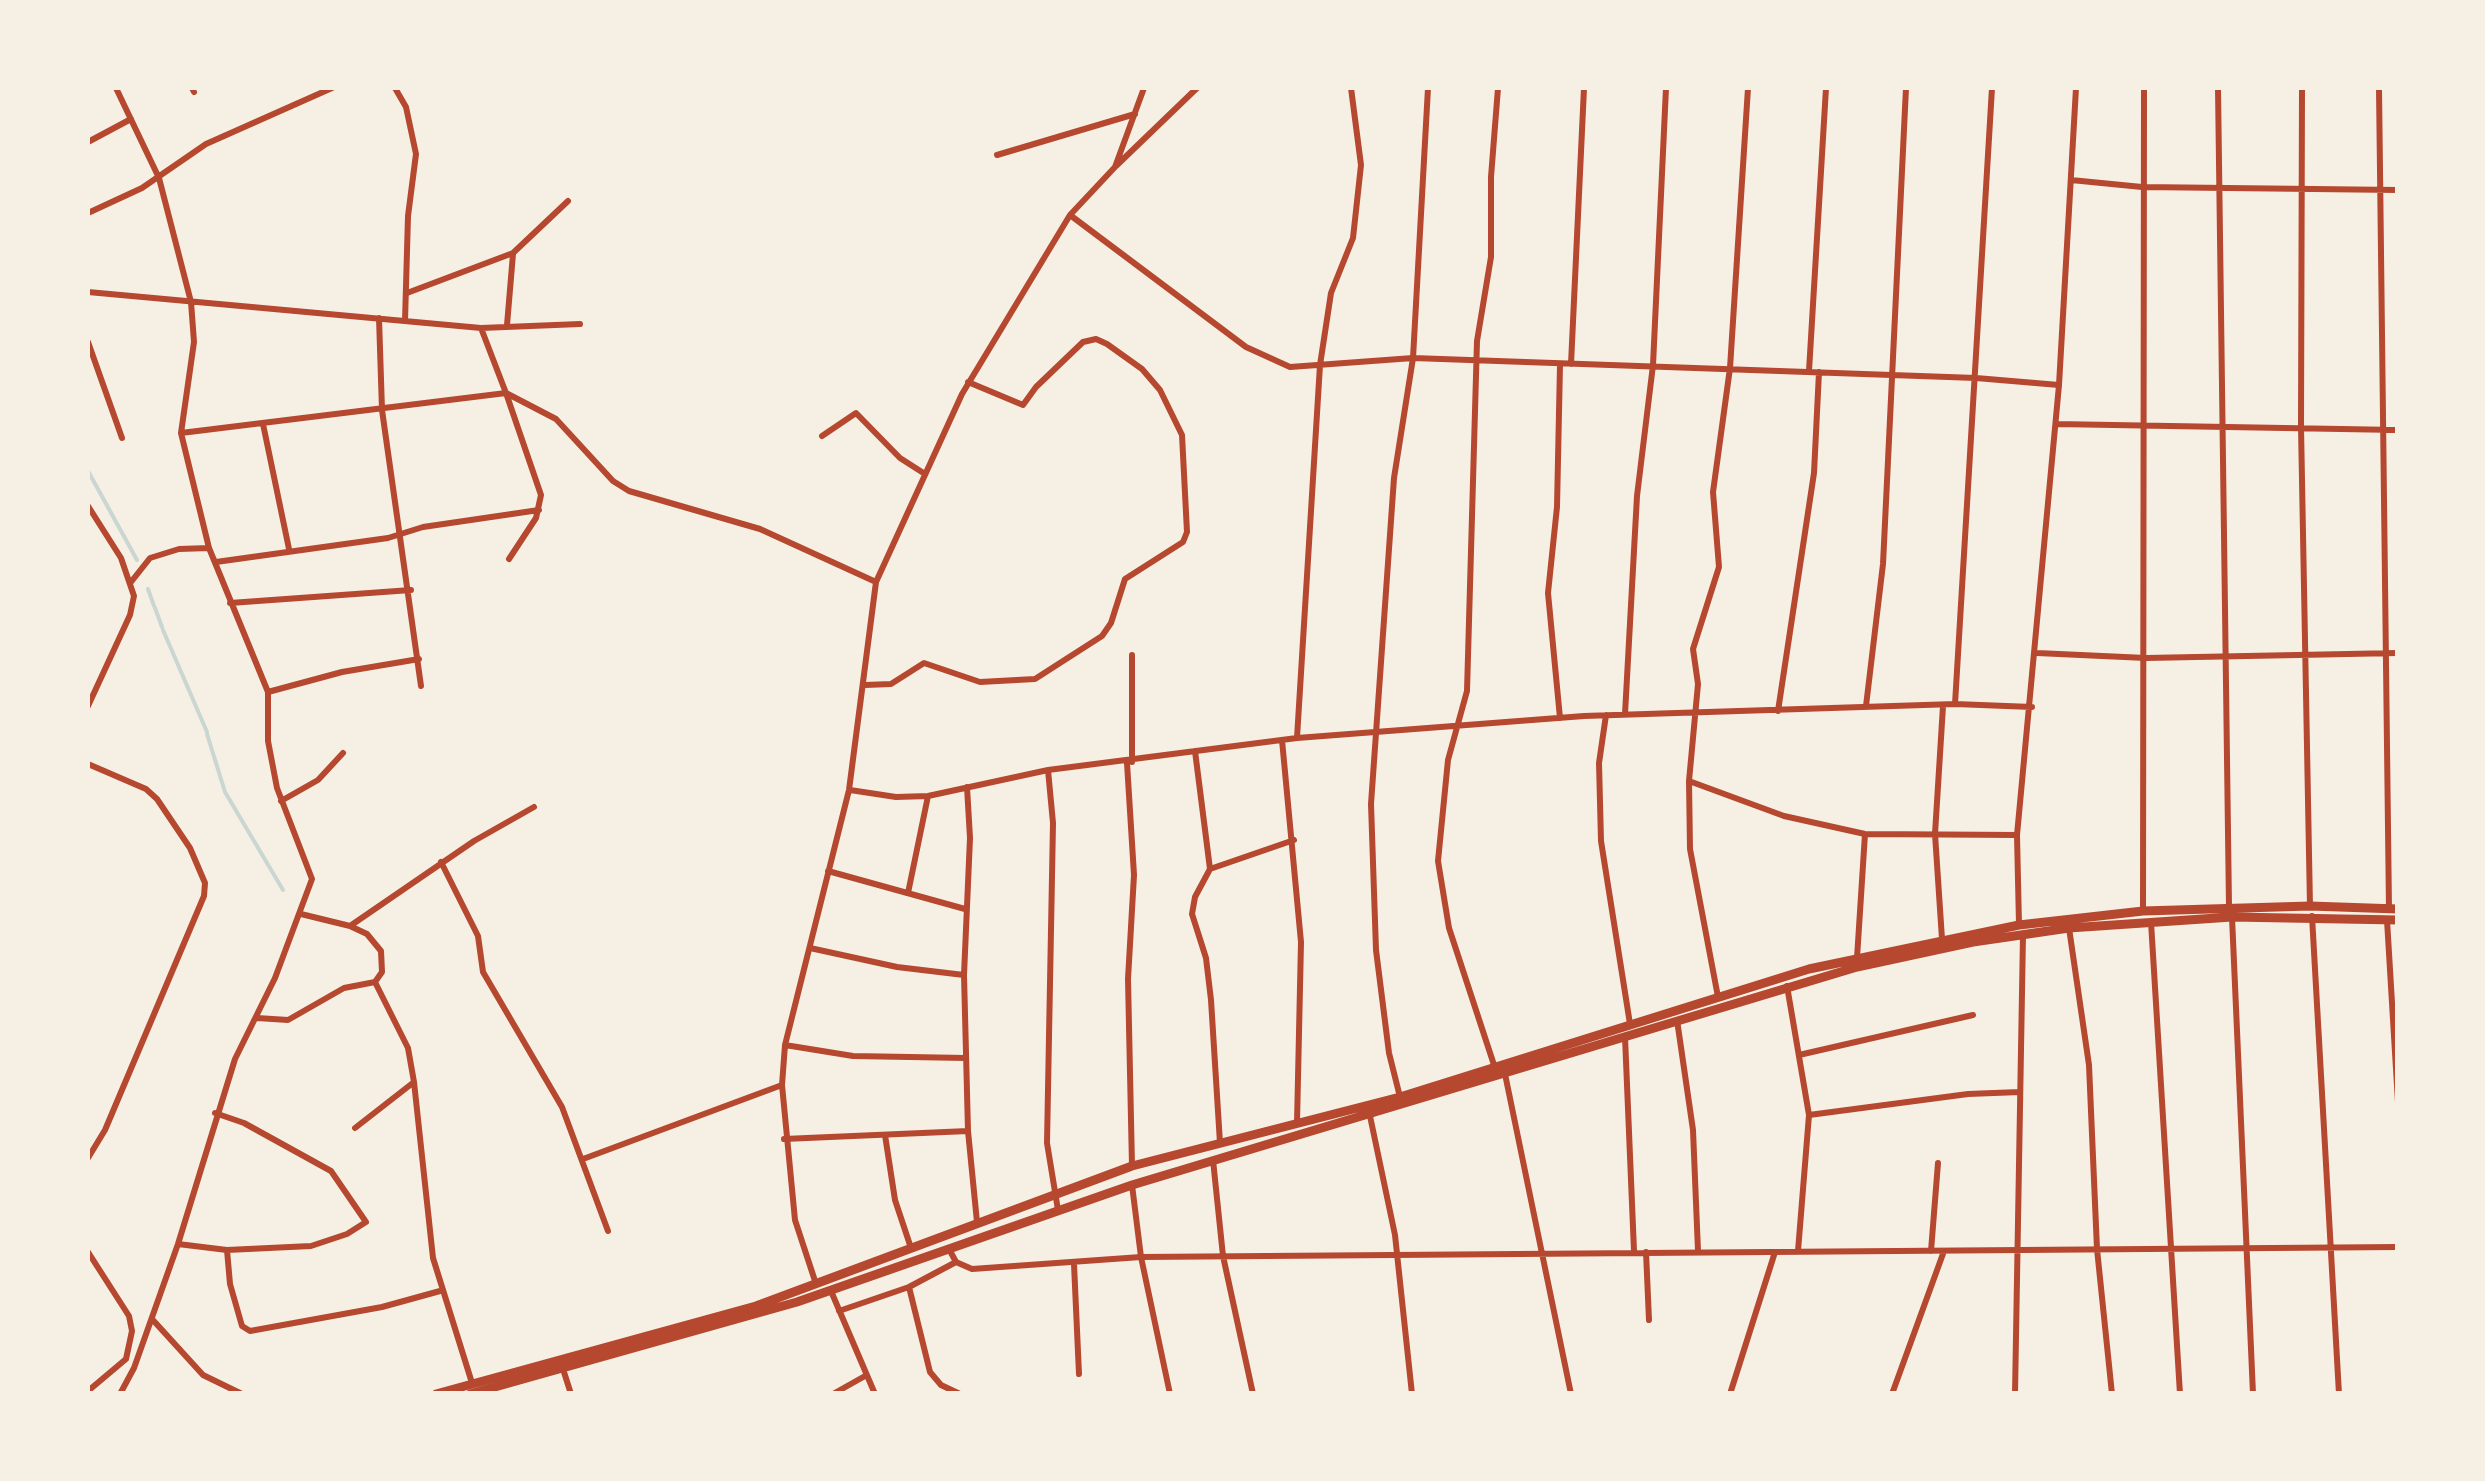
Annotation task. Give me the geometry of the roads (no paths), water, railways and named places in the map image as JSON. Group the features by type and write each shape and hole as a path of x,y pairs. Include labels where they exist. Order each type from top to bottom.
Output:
{"main road":[{"path":"471,1388 816,1285 1132,1166 1400,1097 1718,997 1858,958 1942,938 2143,911 2393,914"},
{"path":"436,1394 563,1369 831,1291 1132,1184 1370,1116 1787,985 2021,929 2151,922 2230,912"}],"street":[{"path":"116,88 158,178 191,302 194,342 181,433 209,548 268,692 268,741 281,802 312,878 258,1018 235,1059 215,1112 178,1244 120,1394"},
{"path":"395,88 406,107 416,154 408,216 406,321"},
{"path":"1115,167 1144,88"},
{"path":"816,1285 796,1220 784,1139 782,1085 786,1045 849,790 876,582 968,382 1070,215 1197,88"},
{"path":"1297,738 1320,365 1331,293 1346,263 1361,165 1351,88"},
{"path":"1400,1097 1389,1054 1376,950 1370,842 1374,732 1394,478 1413,358 1428,88"},
{"path":"1495,1068 1449,928 1440,886 1439,842 1456,726 1467,690 1478,361 1491,257 1491,176 1498,88"},
{"path":"1571,364 1584,88"},
{"path":"1626,714 1637,496 1653,365 1666,88"},
{"path":"1718,997 1690,849 1689,781 1696,711 1693,649 1718,566 1713,492 1730,368 1748,88"},
{"path":"1809,371 1826,88"},
{"path":"1866,706 1883,564 1906,88"},
{"path":"1955,704 1992,88"},
{"path":"2014,1394 2021,929 2017,835 2056,424 2076,88"},
{"path":"2143,911 2144,88"},
{"path":"2218,88 2230,912 2252,1394"},
{"path":"2302,88 2300,427 2311,911 2339,1394"},
{"path":"2380,88 2398,1102"},
{"path":"88,213 158,178 206,144 328,89"},
{"path":"997,155 1135,114"},
{"path":"88,142 130,119"},
{"path":"2071,180 2142,186 2398,190"},
{"path":"407,293 513,253 568,202"},
{"path":"1070,215 1256,353 1290,368 1413,358 1976,378 2059,386"},
{"path":"507,325 513,253"},
{"path":"88,292 481,328 580,324"},
{"path":"379,318 382,410 422,686"},
{"path":"481,328 540,486 538,510 509,559"},
{"path":"864,685 892,684 924,663 980,682 1036,680 1102,636 1111,623 1125,579 1184,542 1188,532 1182,435 1160,390 1142,369 1107,344 1096,340 1083,342 1023,405 968,382"},
{"path":"88,342 122,438"},
{"path":"1560,365 1558,508 1548,593 1560,718"},
{"path":"1778,710 1814,473 1819,372"},
{"path":"181,433 506,393 556,419 613,480 629,490 760,529 876,582"},
{"path":"822,436 856,413 900,458 925,474"},
{"path":"263,424 289,550"},
{"path":"2056,424 2398,430"},
{"path":"88,506 121,558 134,596 130,615 88,706"},
{"path":"216,562 538,510"},
{"path":"131,583 139,567 150,558 179,549 209,548"},
{"path":"230,603 411,590"},
{"path":"2037,654 2146,658 2226,653 2398,653"},
{"path":"1132,655 1134,875 1128,979 1132,1166"},
{"path":"268,692 342,672 419,659"},
{"path":"849,790 896,797 928,796 1048,770 1297,738 1560,718 1866,706 2032,707"},
{"path":"1942,938 1936,834 1943,706"},
{"path":"1606,715 1599,780 1601,842 1630,1024"},
{"path":"1282,740 1301,942 1297,1126"},
{"path":"281,802 318,780 343,752"},
{"path":"1195,752 1210,868 1194,897 1192,914 1206,958 1220,1143"},
{"path":"88,764 146,789 157,799 190,848 205,883 204,896 110,1117 88,1158"},
{"path":"1048,770 1053,823 1047,1143 1058,1210"},
{"path":"1689,781 1784,816 1865,834 2017,835"},
{"path":"967,787 970,838 964,975 966,1058 968,1131 978,1222"},
{"path":"908,893 928,796"},
{"path":"350,926 441,862 534,807"},
{"path":"1858,958 1865,834"},
{"path":"1210,868 1294,840"},
{"path":"441,862 478,936 483,972 562,1107 608,1231"},
{"path":"828,870 966,909"},
{"path":"258,1018 288,1020 344,988 375,982 382,972 381,952 367,934 301,914"},
{"path":"2151,922 2180,1394"},
{"path":"2069,928 2088,1065 2097,1250 2112,1394"},
{"path":"810,948 898,968 964,975"},
{"path":"375,982 408,1048 433,1258 471,1388"},
{"path":"1787,985 1809,1115 1798,1251"},
{"path":"1799,1055 1973,1015"},
{"path":"1676,1018 1693,1130 1698,1252"},
{"path":"1625,1035 1634,1251"},
{"path":"786,1045 853,1056 966,1058"},
{"path":"1505,1074 1539,1255 1571,1394"},
{"path":"355,1128 414,1082"},
{"path":"583,1160 782,1085"},
{"path":"1809,1115 1968,1094 2020,1092"},
{"path":"178,1244 227,1250 311,1246 347,1234 366,1222 331,1171 244,1123 215,1112"},
{"path":"1370,1116 1398,1255 1412,1394"},
{"path":"784,1139 968,1131"},
{"path":"885,1136 895,1200 911,1248"},
{"path":"1212,1159 1223,1256 1252,1394"},
{"path":"1931,1251 1938,1163"},
{"path":"1132,1184 1141,1257 1170,1394"},
{"path":"949,1249 956,1262 972,1269 1141,1257 2398,1247"},
{"path":"227,1250 230,1284 242,1326 250,1331 382,1308 440,1291"},
{"path":"1892,1394 1944,1251"},
{"path":"88,1252 129,1316 132,1331 126,1358 88,1391"},
{"path":"1646,1252 1649,1320"},
{"path":"1730,1394 1776,1252"},
{"path":"839,1312 909,1287 956,1262"},
{"path":"1074,1264 1079,1374"},
{"path":"909,1287 930,1372 942,1385 960,1394"},
{"path":"831,1291 875,1394"},
{"path":"152,1318 203,1375 242,1394"},
{"path":"563,1369 571,1394"},
{"path":"832,1394 865,1376"}],"waterway":[{"path":"88,471 137,560"},
{"path":"148,589 154,606"},
{"path":"155,608 162,627"},
{"path":"163,630 207,732"},
{"path":"207,734 225,792 283,890"}]}
